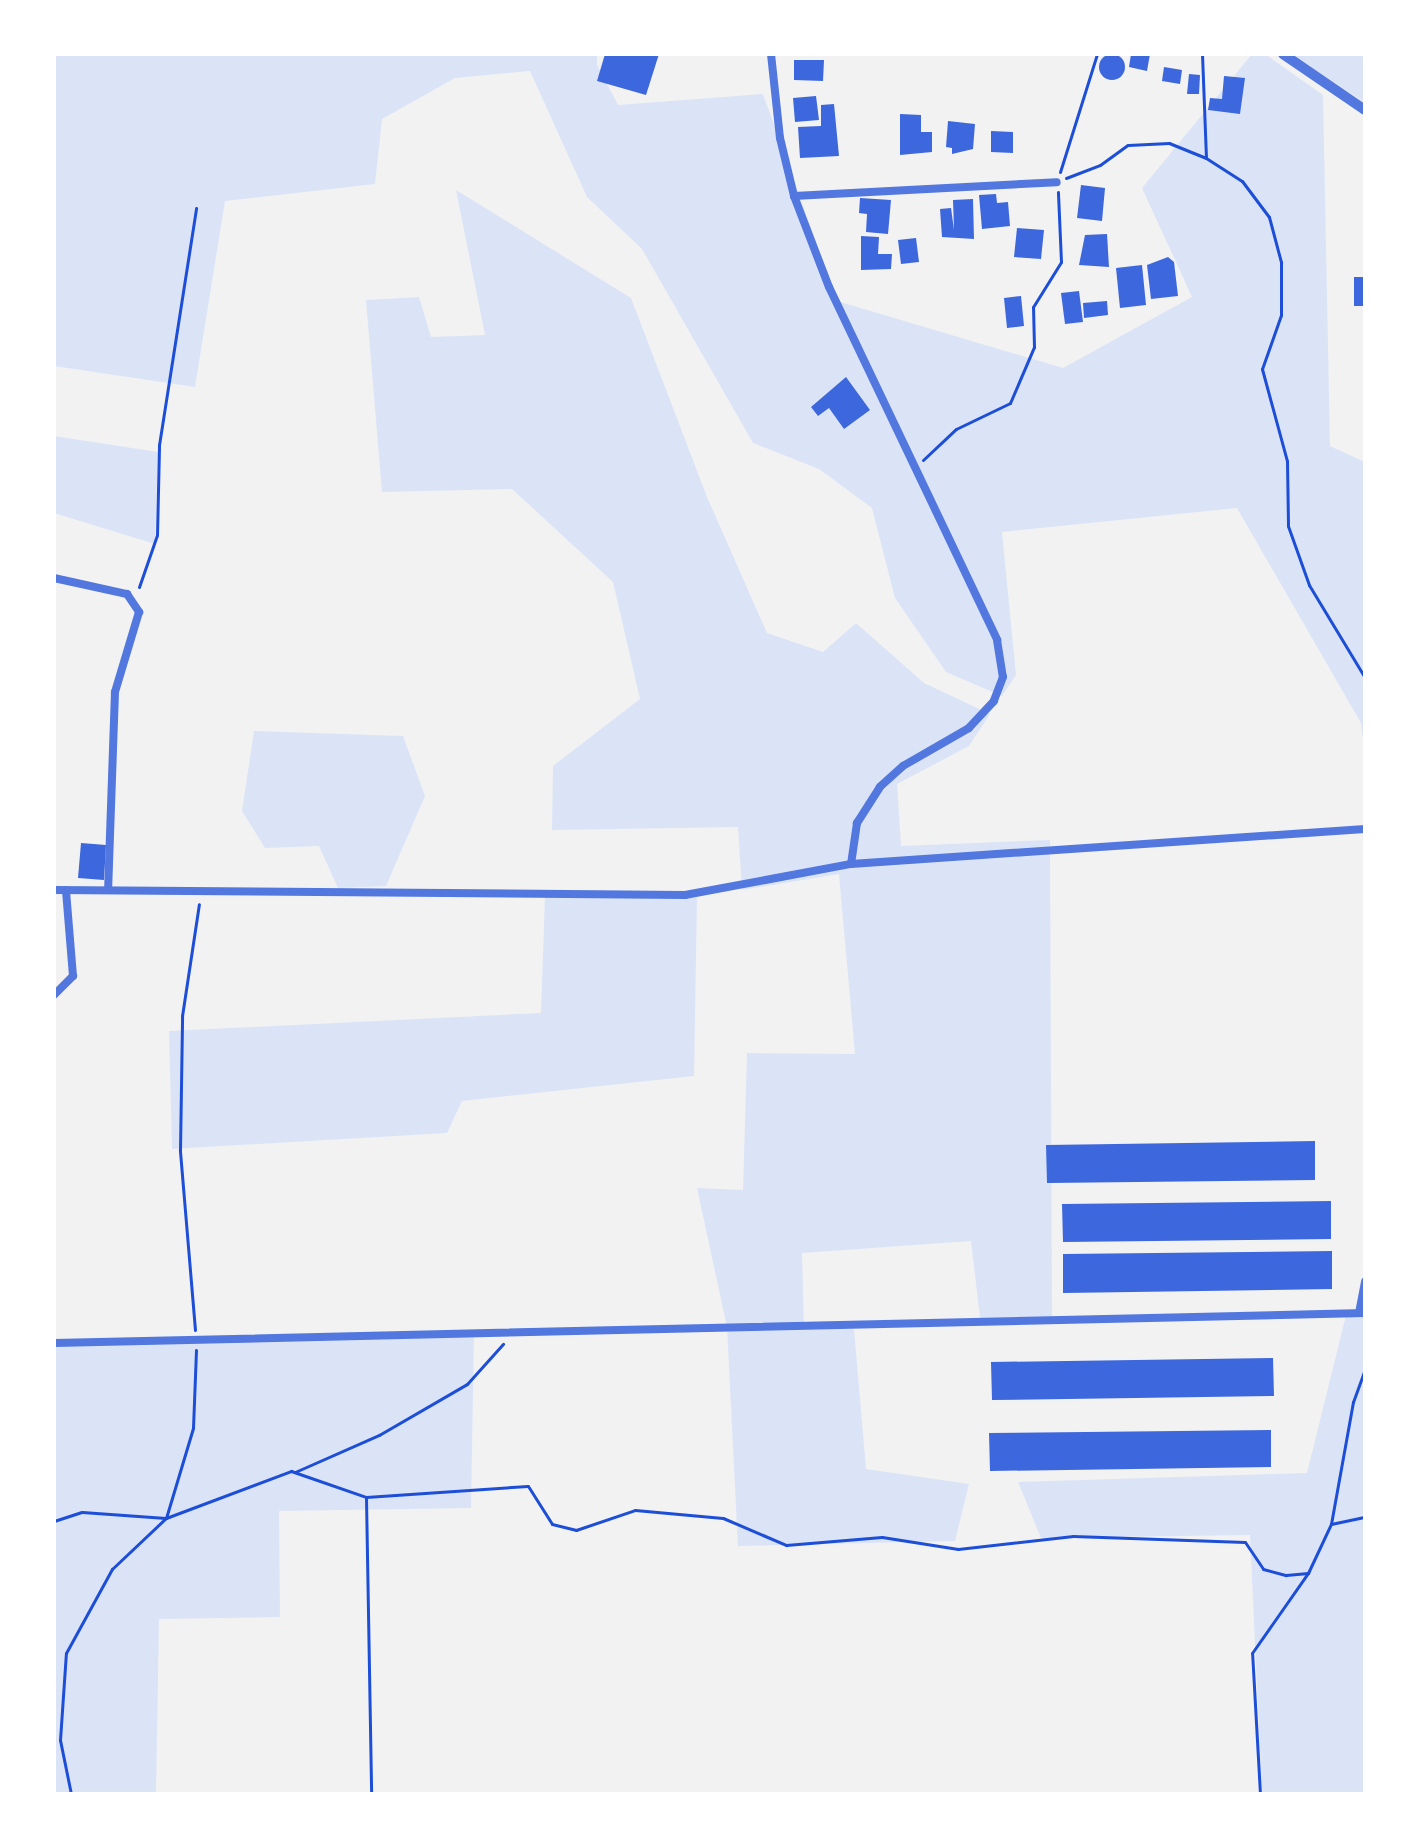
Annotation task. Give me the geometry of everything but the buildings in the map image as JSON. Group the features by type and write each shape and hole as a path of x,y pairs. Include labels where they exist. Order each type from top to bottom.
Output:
{"street":[{"path":"771,54 780,138 794,196 829,287 997,640 1003,677 994,701 969,728 903,766 880,787 857,823 851,864"},
{"path":"1283,54 1365,110"},
{"path":"794,196 1057,182"},
{"path":"54,578 135,598 139,612 115,692 108,889"},
{"path":"54,890 685,895 851,864 1365,829"},
{"path":"54,995 73,976 66,890"},
{"path":"54,1343 511,1335 1362,1313 1365,1282"}],"path":[{"path":"916,467 956,429 1010,403 1034,347 1033,307 1061,262 1057,182 1097,54"},
{"path":"1202,54 1206,158"},
{"path":"1057,182 1100,165 1128,145 1169,143 1206,158 1242,181 1269,217 1281,262 1281,315 1262,369 1287,461 1288,526 1309,585 1365,678"},
{"path":"135,598 157,535 159,445 196,208"},
{"path":"71,1794 60,1740 66,1653 112,1569 166,1518 193,1428 196,1342 180,1150 182,1016 201,892"},
{"path":"54,1521 82,1512 166,1518 295,1472 379,1435 467,1384 511,1335"},
{"path":"1260,1794 1252,1653 1308,1573 1331,1524 1353,1402 1365,1369"},
{"path":"295,1472 366,1497 528,1486 552,1524 576,1530 635,1510 723,1518 786,1545 882,1537 958,1549 1073,1536 1245,1542 1263,1569 1286,1575 1308,1573"},
{"path":"366,1497 371,1794"},
{"path":"1331,1524 1365,1517"}],"shaded area":[{"path":"54,54 597,54 597,65 618,105 763,94 837,301 1063,368 1192,297 1142,188 1252,54 1265,54 1323,95 1330,446 1365,462 1365,756 1361,723 1237,508 1002,532 1016,675 1002,696 946,672 895,598 872,508 819,469 753,443 642,249 587,197 530,71 455,78 382,119 375,184 225,201 195,387 54,366"},
{"path":"1292,54 1365,54 1365,103 1323,75"},
{"path":"456,190 631,298 707,497 767,633 823,652 856,623 924,683 990,714 969,746 897,784 901,846 1050,840 1052,1317 980,1318 971,1241 802,1253 804,1328 854,1329 866,1469 969,1484 955,1541 738,1546 727,1327 697,1188 743,1190 747,1053 855,1054 839,874 742,890 738,827 552,830 553,766 640,699 613,582 512,489 382,492 366,300 419,297 431,337 485,335"},
{"path":"54,436 158,452 155,544 54,513"},
{"path":"254,731 403,736 425,796 386,886 338,888 319,846 265,848 242,811"},
{"path":"545,895 697,898 694,1076 462,1101 447,1133 172,1149 169,1031 541,1013"},
{"path":"1347,1311 1365,1311 1365,1794 1262,1794 1250,1535 1041,1538 1018,1482 1307,1473"},
{"path":"474,1333 471,1508 279,1511 280,1617 159,1619 156,1794 54,1794 54,1344"}]}
